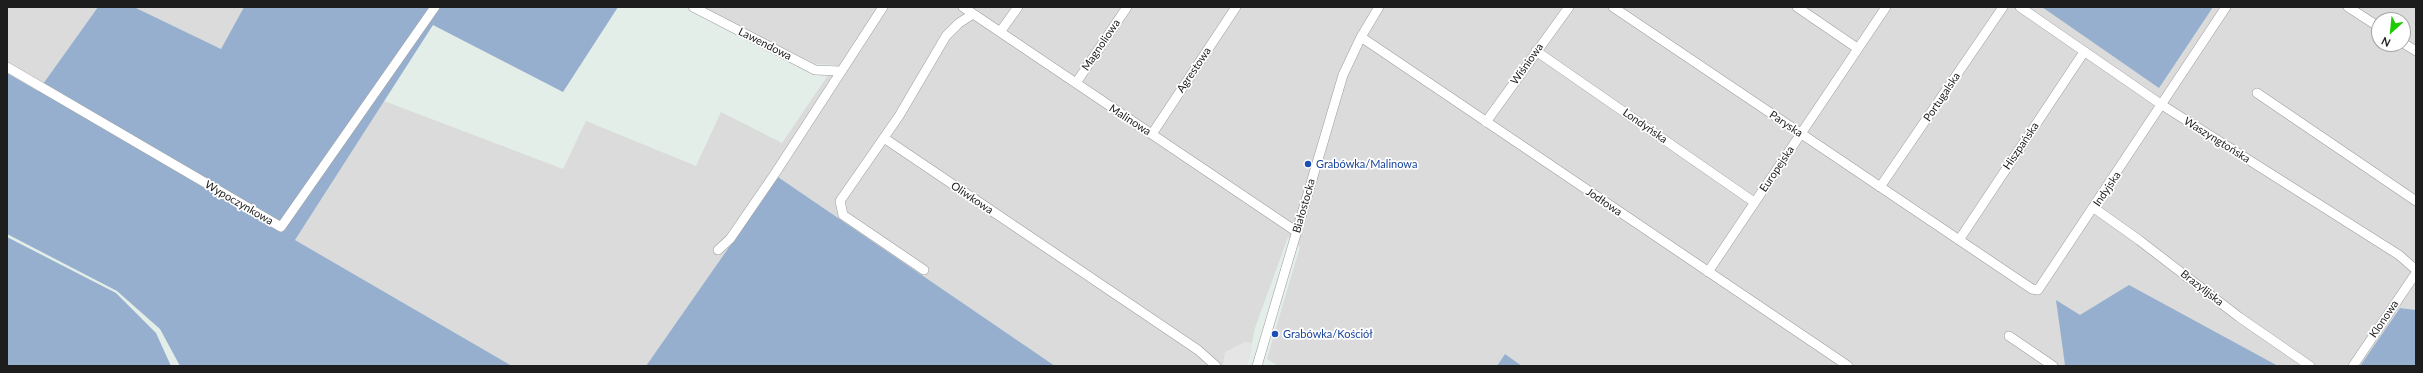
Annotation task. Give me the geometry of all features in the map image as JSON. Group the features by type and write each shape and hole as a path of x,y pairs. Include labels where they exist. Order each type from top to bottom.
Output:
{"street":[{"name":"Wypoczynkowa","path":"7,67 281,227 435,7"},
{"name":"Lawendowa","path":"693,7 815,70 840,71"},
{"path":"718,250 730,239 791,150 834,86 840,71 884,7"},
{"name":"Malinowa","path":"963,7 1296,232"},
{"path":"1000,32 1018,7"},
{"name":"Magnoliowa","path":"1076,83 1127,7"},
{"name":"Agrestowa","path":"1152,134 1236,7"},
{"name":"Białostocka","path":"1257,366 1343,75 1361,37 1379,7"},
{"name":"Wiśniowa","path":"1486,122 1536,50 1569,7"},
{"name":"Paryska","path":"1613,7 1959,240"},
{"path":"1797,7 1857,48"},
{"name":"Europejska","path":"1708,272 1857,48 1886,7"},
{"name":"Portugalska","path":"1880,188 2003,7"},
{"name":"Waszyngtońska","path":"2020,7 2162,105 2399,255 2416,270"},
{"name":"Indyjska","path":"1959,240 2032,289 2038,290 2094,208 2226,7"},
{"path":"2348,7 2371,22"},
{"path":"924,270 843,215 840,200 884,138 946,36 959,23 973,14"},
{"name":"Jodłowa","path":"1361,37 1848,366"},
{"name":"Londyńska","path":"1536,50 1754,202"},
{"name":"Hiszpańska","path":"1959,240 2084,52"},
{"path":"2257,93 2416,201"},
{"name":"Oliwkowa","path":"884,138 1198,350 1216,366"},
{"name":"Brazylijska","path":"2094,208 2139,240 2239,317 2310,366"},
{"name":"Klonowa","path":"2353,366 2416,273"},
{"path":"2009,336 2052,366"}],"shaded area":[{"path":"7,7 98,7 38,91 7,73"},
{"path":"98,7 134,7 221,49 244,7 618,7 563,92 433,25 295,240 512,366 180,366 160,329 117,291 7,234 7,73 38,91"},
{"path":"134,7 244,7 221,49"},
{"path":"684,7 2416,7 2416,310 2400,308 2360,366 1522,366 1505,354 1497,366 1278,366 1267,359 1300,247 1288,237 1255,328 1247,366 1055,366 778,177 646,366 512,366 295,240 384,101 563,169 586,121 696,166 721,112 782,143 835,65 815,64 785,49"},
{"path":"2042,7 2213,7 2159,88"},
{"path":"778,177 1055,366 646,366"},
{"path":"7,237 116,293 156,333 171,366 7,366"},
{"path":"2129,285 2278,366 2065,365 2056,300 2080,315"},
{"path":"2400,308 2416,310 2416,366 2360,366"},
{"path":"1245,342 1251,343 1252,348 1247,366 1223,366 1225,352"},
{"path":"1505,354 1522,366 1497,366"}],"place":[{"name":"Grabówka/Malinowa","path":"1308,164"},
{"name":"Grabówka/Kościół","path":"1275,334"}]}
